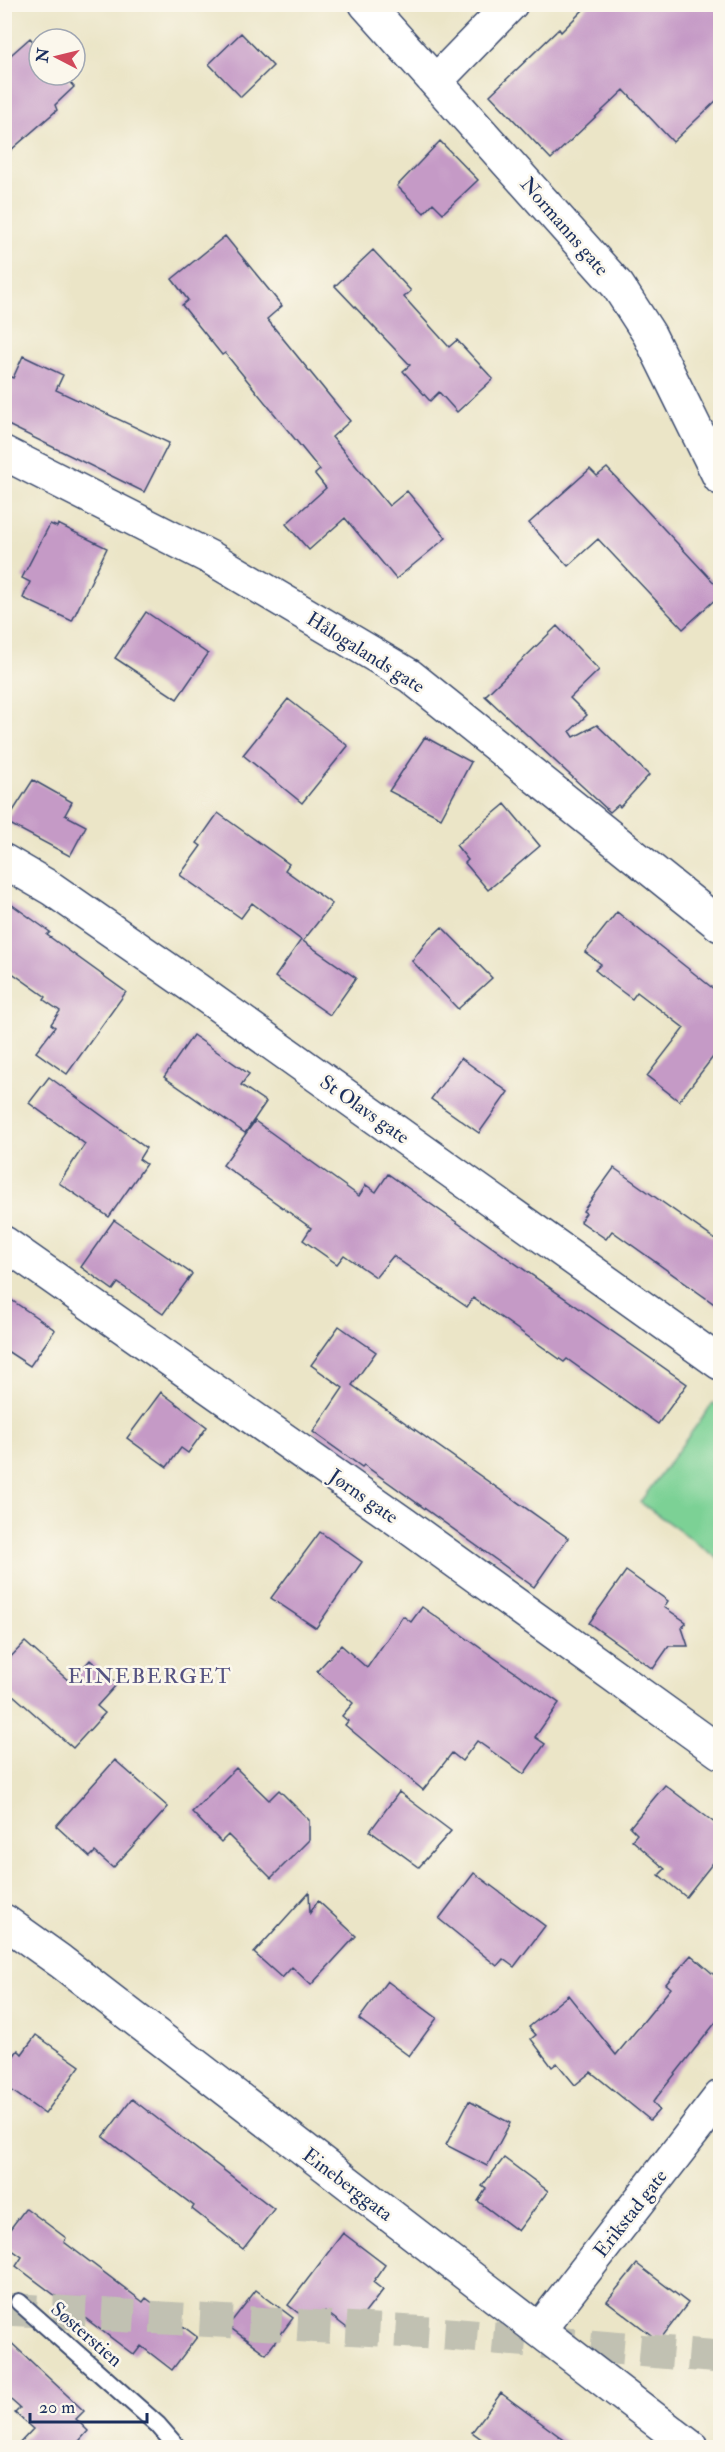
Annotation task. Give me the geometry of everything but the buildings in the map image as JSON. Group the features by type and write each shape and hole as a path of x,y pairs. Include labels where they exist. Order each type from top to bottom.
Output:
{"street":[{"name":"Normanns gate","path":"366,4 618,286 649,334 720,478"},
{"path":"436,81 511,4"},
{"name":"Hålogalands gate","path":"4,453 211,558 410,676 720,926"},
{"name":"St Olavs gate","path":"4,861 132,944 720,1363"},
{"name":"Jørns gate","path":"4,1243 377,1505 720,1752"},
{"name":"Eineberggata","path":"4,1921 60,1961 692,2448"},
{"name":"Erikstad gate","path":"539,2330 720,2097"}],"lane":[{"name":"Søsterstien","path":"19,2302 158,2425 178,2448"}],"green space":[{"path":"713,1403 720,1409 720,1560 640,1502"}],"tunnel":[{"path":"4,2309 448,2334 720,2357"}],"district":[{"name":"EINEBERGET","path":"150,1676"}]}
